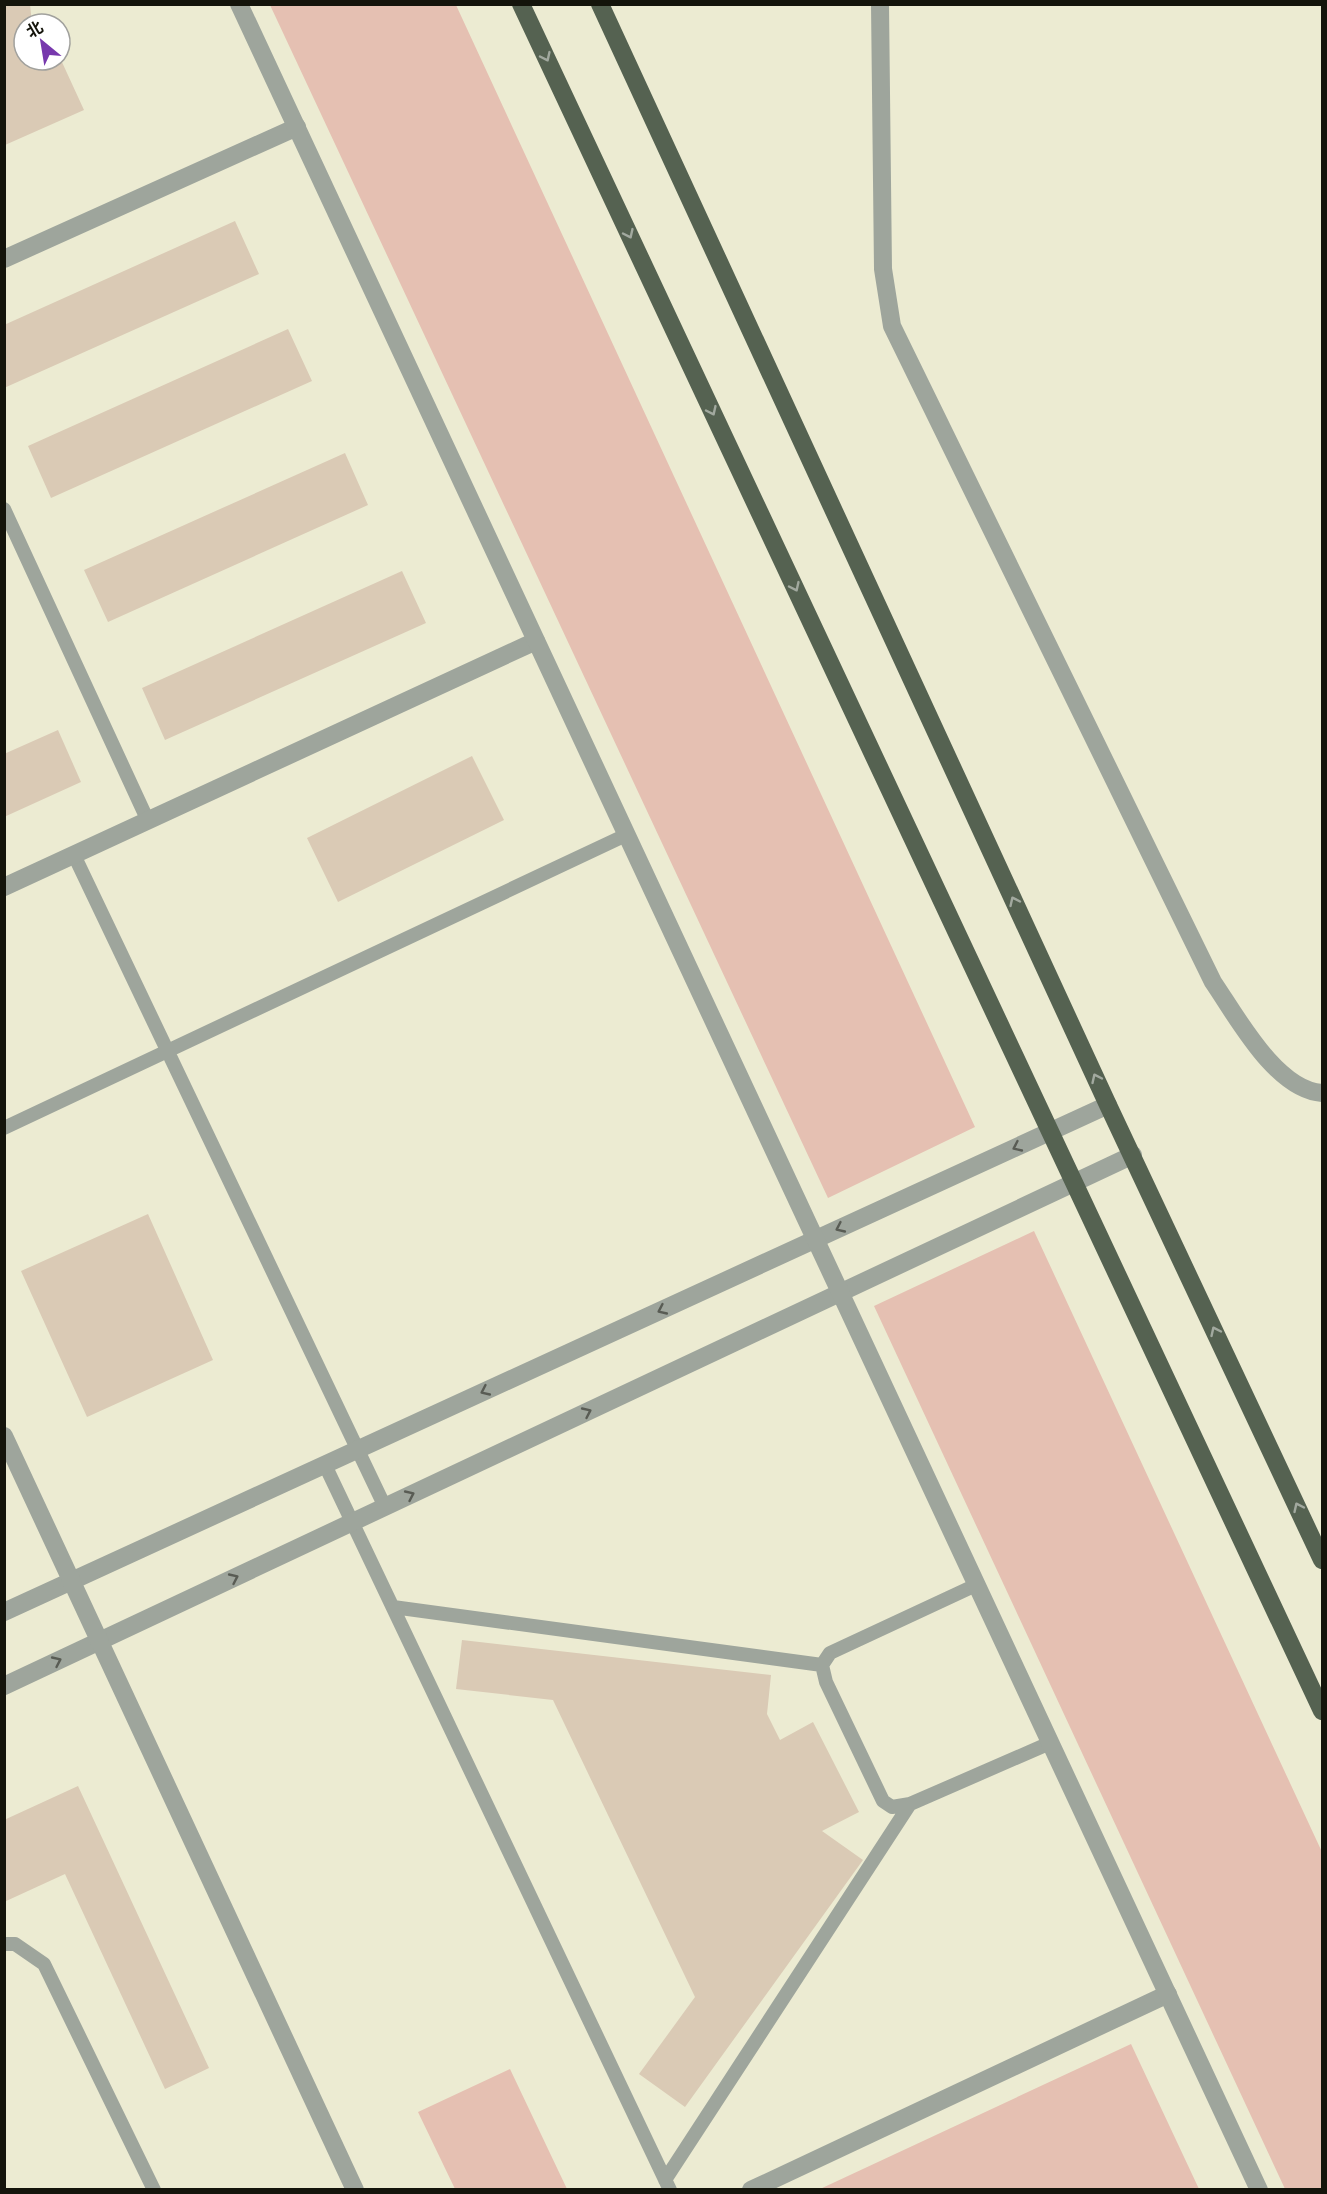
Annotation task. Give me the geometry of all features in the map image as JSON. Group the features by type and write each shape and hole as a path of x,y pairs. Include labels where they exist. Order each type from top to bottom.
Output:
{"highway":[{"path":"521,4 1323,1711"},
{"path":"600,4 1108,1105 1323,1560"}],"street":[{"path":"239,4 1259,2190"},
{"path":"880,4 883,269 892,326 1213,982 1250,1038 1278,1070 1311,1092 1323,1093"},
{"path":"4,259 297,127"},
{"path":"4,887 536,641"},
{"path":"4,1612 1108,1105"},
{"path":"4,1686 1133,1155"},
{"path":"4,1436 355,2190"},
{"path":"751,2190 1168,1994"}],"lane":[{"path":"4,509 148,820"},
{"path":"4,1128 626,835"},
{"path":"74,855 385,1508"},
{"path":"325,1465 667,2185"},
{"path":"976,1585 826,1656 822,1665 826,1682 883,1801 892,1807 910,1804 1050,1743"},
{"path":"393,1607 822,1665"},
{"path":"667,2185 910,1804"},
{"path":"4,1944 15,1944 44,1964 154,2190"}],"shaded area":[{"path":"270,5 456,5 975,1127 828,1198"},
{"path":"1034,1231 1322,1852 1322,2189 1285,2189 874,1306"},
{"path":"1131,2044 1199,2189 820,2189"},
{"path":"510,2069 567,2189 455,2189 418,2112"}],"building":[{"path":"5,4 30,4 31,12 12,12 12,72 67,72 84,110 5,145"},
{"path":"235,221 259,274 4,388 4,325"},
{"path":"288,329 312,381 51,498 28,446"},
{"path":"345,453 368,505 108,622 84,570"},
{"path":"402,571 426,623 165,740 142,688"},
{"path":"58,730 81,782 4,817 4,754"},
{"path":"472,756 504,820 338,902 307,838"},
{"path":"148,1214 213,1360 87,1417 21,1271"},
{"path":"462,1640 771,1675 767,1714 780,1740 813,1722 859,1812 822,1831 863,1860 685,2107 639,2074 695,1997 553,1700 456,1689"},
{"path":"78,1786 209,2068 165,2089 65,1874 4,1902 4,1820"}]}
